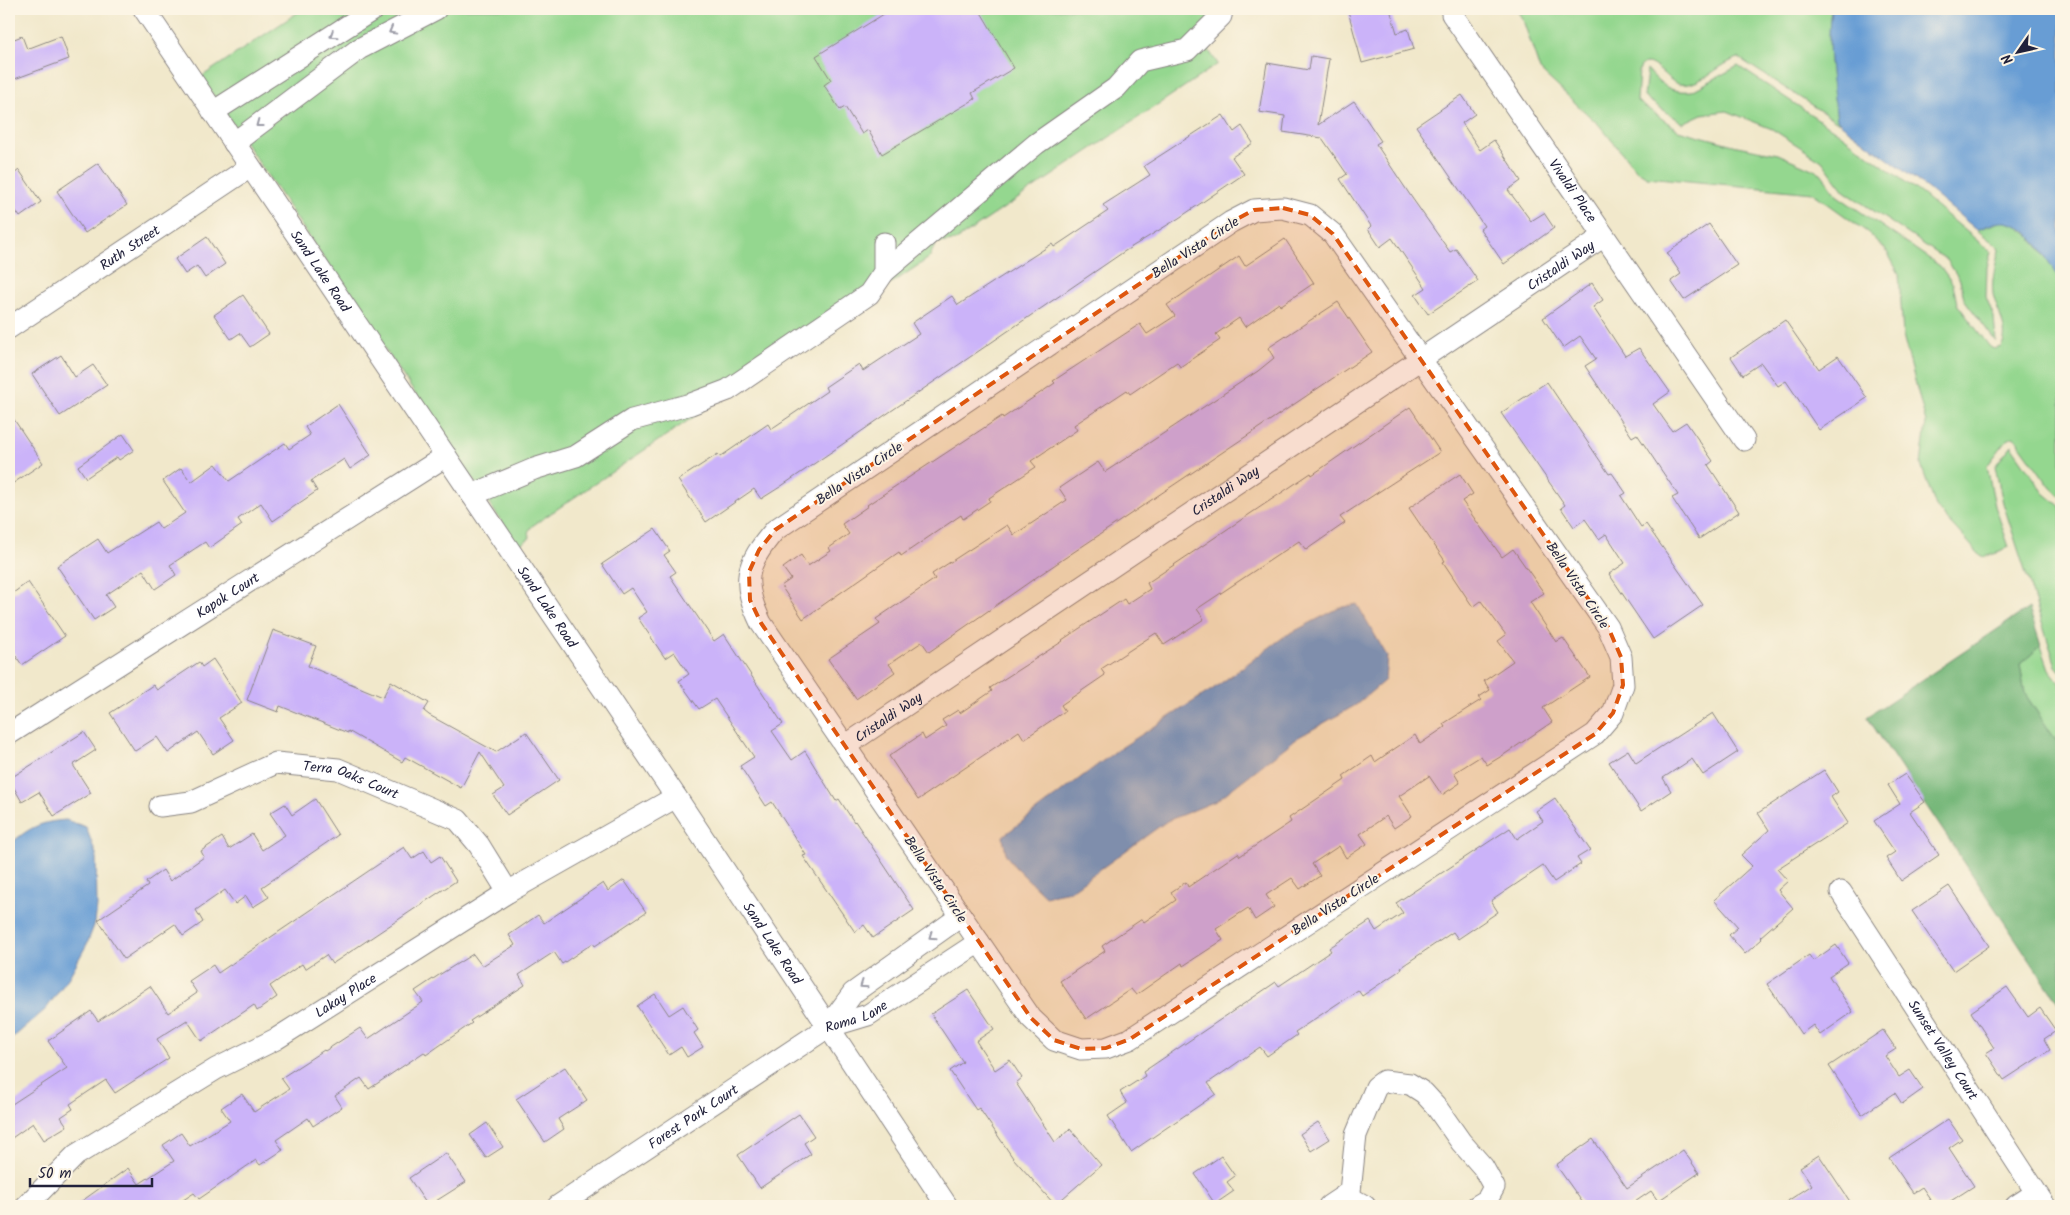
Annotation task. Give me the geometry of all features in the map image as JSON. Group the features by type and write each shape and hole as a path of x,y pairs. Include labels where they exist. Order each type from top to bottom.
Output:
{"street":[{"name":"Sand Lake Road","path":"144,9 676,797 947,1206"},
{"path":"213,112 374,9"},
{"path":"234,143 359,50 436,9"},
{"path":"472,495 534,469 576,456 632,420 691,404 728,390 869,294 884,272 1036,144 1116,88 1140,61 1187,50 1221,16 1222,9"},
{"name":"Vivaldi Place","path":"1452,14 1744,440"},
{"name":"Ruth Street","path":"9,328 250,167"},
{"name":"Bella Vista Circle","path":"1283,208 1310,215 1333,234 1421,359 1608,626 1621,657 1623,685 1612,713 1595,734 1138,1033 1106,1048 1081,1049 1054,1040 1031,1018 761,623 750,600 749,572 759,550 775,530 1231,222 1254,210 1283,208"},
{"name":"Cristaldi Way","path":"845,746 1604,236"},
{"path":"884,243 884,272"},
{"name":"Kapok Court","path":"9,734 446,456"},
{"name":"Terra Oaks Court","path":"160,806 191,802 276,763 338,770 458,820 479,844 508,892"},
{"name":"Lakay Place","path":"26,1206 76,1155 216,1068 276,1039 508,892 676,797"},
{"name":"Sunset Valley Court","path":"1841,892 2041,1200"},
{"name":"Roma Lane","path":"828,1027 853,992 961,916"},
{"name":"Roma Lane","path":"828,1027 868,1015 979,942"},
{"path":"903,957 919,981"},
{"name":"Forest Park Court","path":"558,1206 828,1027"},
{"path":"1337,1201 1350,1192 1356,1135 1376,1087 1384,1081 1410,1084 1424,1093 1435,1105 1461,1142 1483,1167 1494,1187 1488,1200 1478,1206"},
{"path":"2016,1206 2041,1200"},
{"path":"1337,1201 1365,1206"}],"highlighted area":[{"path":"1283,208 1310,215 1333,234 1608,627 1621,657 1623,685 1613,713 1595,734 1130,1039 1106,1048 1081,1049 1054,1040 1031,1018 761,623 750,600 749,572 759,550 775,530 1231,222 1254,210"}],"green space":[{"path":"303,9 1233,9 1209,46 1209,51 1218,64 955,241 936,243 929,258 532,526 528,532 530,538 518,546 201,77"},
{"path":"1516,9 1831,9 1829,36 1830,64 1839,123 1739,58 1702,79 1687,84 1674,82 1658,68 1647,63 1643,64 1639,70 1637,101 1678,130 1737,146 1778,154 1821,173 1839,197 1940,266 1953,284 1957,304 1990,347 1994,349 2001,347 2004,341 2004,327 1993,294 1994,272 1999,250 1997,246 1977,230 2002,221 2016,225 2031,237 2061,279 2061,497 2051,488 2019,441 2013,437 2006,441 1987,466 1995,506 2009,547 1984,557 1978,553 1936,507 1921,465 1926,423 1903,335 1899,274 1886,250 1867,232 1813,193 1647,177 1636,170 1600,126 1540,70 1523,20"},
{"path":"1738,66 1839,133 1923,195 1991,252 1987,267 1986,297 1994,317 1996,342 1964,299 1960,280 1947,260 1844,191 1822,161 1772,129 1727,111 1702,114 1683,123 1644,97 1647,70 1666,87 1677,91 1692,91"},
{"path":"2012,445 2044,493 2061,507 2061,672 2056,666 2003,503 1995,466"},
{"path":"2029,608 2041,646 2020,664 2025,694 2061,748 2061,1007 1867,717"},
{"path":"2041,646 2049,669 2061,684 2061,748 2025,694 2020,664"}],"water":[{"path":"1831,9 2061,9 2061,279 2037,244 2023,229 2014,224 2001,222 1977,230 1928,189 1840,123 1837,119 1830,64 1829,36"},
{"path":"1357,604 1387,656 1385,680 1356,705 1297,738 1216,801 1167,821 1070,891 1045,896 1015,867 1006,855 1003,836 1116,751 1213,689 1285,636 1339,608"},
{"path":"66,820 86,827 96,854 97,906 95,923 87,944 69,977 46,1009 9,1041 9,845 23,834 41,824"}],"building":[{"path":"892,9 979,9 1014,68 972,93 975,99 882,154 868,130 862,134 845,107 840,110 824,85 831,80 816,56"},
{"path":"1356,9 1390,9 1397,33 1408,29 1414,49 1362,63 1348,11"},
{"path":"22,36 27,49 61,36 69,59 12,80 9,72 9,41"},
{"path":"1311,56 1329,59 1318,125 1354,101 1381,141 1376,144 1412,198 1450,252 1456,249 1478,281 1428,314 1415,295 1426,288 1392,238 1380,247 1368,229 1371,226 1340,179 1347,174 1322,138 1283,132 1285,116 1259,112 1267,63 1309,70"},
{"path":"1462,95 1475,114 1462,123 1480,150 1494,140 1521,181 1508,190 1531,221 1544,213 1554,228 1504,264 1480,229 1484,226 1416,126"},
{"path":"1223,115 1234,132 1242,126 1253,143 1232,157 1244,174 1179,218 1125,251 780,487 761,499 754,489 706,522 678,480 718,454 720,457 768,424 771,429 827,391 825,387 859,364 863,371 919,334 912,323 952,296 958,305 1052,244 1054,247 1108,211 1103,205 1150,175 1144,166"},
{"path":"98,163 127,205 85,233 57,191"},
{"path":"19,170 41,202 20,217 9,201 9,178"},
{"path":"1709,224 1737,265 1684,300 1671,281 1681,274 1667,253"},
{"path":"207,237 225,264 205,278 197,266 185,274 175,259"},
{"path":"1285,239 1314,283 1280,306 1279,303 1245,327 1239,318 1216,334 1220,340 1180,367 1177,362 1130,394 1127,390 1074,425 1077,430 1031,461 1036,467 989,498 990,501 963,519 961,515 901,556 899,552 803,619 781,586 791,579 783,568 801,555 808,566 831,551 829,548 849,534 842,524 867,505 1002,416 1003,418 1055,383 1053,381 1140,324 1147,334 1175,316 1167,305 1239,256 1245,266"},
{"path":"1592,283 1603,300 1593,307 1625,356 1639,348 1670,392 1653,404 1672,431 1686,422 1713,461 1708,465 1739,512 1699,539 1672,498 1678,495 1637,434 1632,437 1585,366 1596,359 1580,336 1563,348 1543,318"},
{"path":"243,295 269,334 250,347 240,333 231,339 214,315"},
{"path":"1338,302 1372,352 1041,574 929,652 922,642 889,664 895,672 856,699 828,659 880,624 876,619 935,579 932,574 1007,525 1014,535 1067,500 1059,488 1098,462 1105,472 1258,371 1274,358 1268,348"},
{"path":"1785,320 1819,369 1838,356 1867,398 1819,430 1786,381 1778,386 1761,363 1743,375 1731,357"},
{"path":"61,355 75,377 93,365 107,385 60,416 32,374"},
{"path":"1547,382 1609,474 1612,473 1626,493 1621,496 1641,527 1646,524 1703,605 1653,639 1609,574 1625,563 1606,534 1599,539 1585,519 1574,527 1561,508 1565,505 1501,413"},
{"path":"338,404 371,455 350,469 344,459 311,481 317,491 273,521 261,503 238,519 242,525 209,548 205,542 170,565 176,575 155,589 143,570 106,595 114,607 94,620 57,566 98,539 107,553 156,522 161,529 185,513 163,481 181,468 191,482 216,464 229,481 285,443 289,449 310,435 305,427"},
{"path":"1410,407 1440,452 1340,517 1345,523 1306,550 1299,541 1197,609 1204,619 1164,645 1156,633 1101,669 1105,675 1061,705 1065,711 1024,739 1019,731 918,800 889,756 922,734 925,740 946,726 942,720 958,710 960,713 992,691 990,688 1124,599 1127,604 1150,589 1147,583 1311,473 1312,475"},
{"path":"9,412 43,463 9,486"},
{"path":"123,434 134,450 119,460 117,457 86,478 78,466"},
{"path":"1460,474 1473,494 1462,501 1502,557 1513,549 1544,593 1530,602 1556,642 1563,638 1590,677 1543,708 1552,722 1505,754 1487,765 1481,756 1454,773 1460,783 1442,795 1429,776 1399,796 1412,816 1394,828 1386,816 1360,834 1367,844 1346,858 1339,846 1312,864 1320,876 1300,889 1292,878 1266,895 1274,907 1255,920 1248,908 1216,929 1223,940 1183,966 1182,963 1136,995 1131,989 1086,1019 1060,981 1105,951 1102,946 1142,919 1144,922 1176,900 1171,892 1186,882 1188,887 1238,853 1240,856 1291,822 1289,818 1345,780 1343,776 1372,756 1375,762 1415,735 1420,744 1445,727 1443,724 1481,700 1479,697 1490,690 1484,681 1513,661 1498,641 1506,635 1481,601 1473,607 1409,508"},
{"path":"655,529 670,551 664,555 676,572 670,576 714,641 724,634 783,724 772,731 792,760 805,751 836,801 839,799 855,821 914,910 873,938 864,925 855,932 803,856 806,855 772,802 766,806 740,766 754,757 715,699 699,709 679,681 689,674 674,652 665,658 638,618 647,612 631,588 622,594 602,564"},
{"path":"28,582 65,636 22,665 9,646 9,596"},
{"path":"273,630 316,646 308,666 383,697 391,681 429,703 424,711 429,715 496,752 526,732 559,780 507,815 493,795 504,788 480,752 461,788 405,757 402,762 348,731 348,733 280,706 278,712 247,700"},
{"path":"213,659 242,703 219,718 234,740 213,754 198,732 168,753 157,737 135,751 110,713 153,685 157,690 199,662 202,667"},
{"path":"1713,713 1738,752 1703,775 1692,759 1663,778 1671,791 1641,811 1609,762 1628,750 1636,763"},
{"path":"84,732 96,750 73,765 91,793 54,816 39,792 22,802 9,779"},
{"path":"1824,770 1838,792 1831,797 1848,823 1777,869 1788,881 1778,890 1793,908 1760,937 1762,939 1745,954 1729,935 1738,927 1714,900 1752,866 1741,855 1769,830 1758,813"},
{"path":"1905,774 1925,802 1910,812 1939,855 1901,881 1886,858 1895,852 1874,821 1900,804 1888,785"},
{"path":"1555,798 1590,850 1577,858 1581,864 1554,882 1543,866 1491,901 1498,912 1458,939 1453,932 1362,996 1358,990 1295,1032 1297,1035 1267,1056 1260,1047 1208,1083 1216,1094 1131,1152 1108,1116 1127,1103 1120,1092 1145,1076 1143,1072 1276,982 1279,986 1331,951 1329,948 1370,921 1376,931 1403,913 1396,903 1510,828 1517,839 1543,821 1536,811"},
{"path":"315,799 338,835 262,887 269,897 253,907 246,896 235,904 225,890 196,910 203,922 183,936 175,924 124,959 98,920 148,886 146,882 163,870 170,881 204,857 201,851 222,837 229,849 252,834 262,850 285,835 270,813 285,804 292,815"},
{"path":"404,847 412,859 424,851 431,862 440,856 456,881 332,964 326,955 305,969 302,964 270,986 277,997 257,1011 254,1005 201,1041 187,1020 157,1039 169,1058 115,1093 106,1080 70,1104 73,1109 61,1117 67,1126 44,1140 33,1123 9,1140 9,1106 67,1068 48,1041 91,1011 98,1021 150,986 168,1013 197,993 189,981 213,965 218,973"},
{"path":"624,880 646,912 595,946 593,943 562,964 554,952 519,975 525,985 470,1021 472,1023 426,1055 424,1052 369,1089 361,1078 335,1096 342,1107 313,1126 308,1118 276,1140 283,1150 260,1165 256,1160 199,1199 194,1193 174,1206 75,1206 128,1168 139,1184 174,1161 163,1145 181,1133 190,1146 230,1121 221,1108 242,1094 254,1112 289,1089 281,1078 360,1028 368,1039 423,1002 415,991 473,954 482,966 515,945 509,935 538,915 544,923 603,883 608,891"},
{"path":"1949,886 1989,946 1953,971 1912,911"},
{"path":"1836,945 1848,963 1829,976 1853,1012 1820,1035 1813,1025 1801,1034 1767,984 1809,955 1813,961"},
{"path":"2007,987 2028,1017 2040,1008 2056,1031 2044,1039 2050,1050 2004,1080 1986,1053 1994,1048 1971,1012"},
{"path":"968,990 994,1029 976,1041 995,1070 1010,1060 1022,1078 1016,1083 1055,1142 1070,1129 1101,1165 1055,1205 1013,1158 979,1108 976,1110 950,1071 963,1062 931,1014"},
{"path":"655,994 669,1015 683,1006 698,1030 694,1033 703,1047 687,1057 681,1047 669,1055 637,1006"},
{"path":"1883,1030 1896,1049 1885,1056 1899,1077 1910,1070 1923,1089 1902,1104 1895,1093 1862,1115 1829,1066"},
{"path":"565,1067 587,1100 558,1119 564,1129 545,1142 516,1099"},
{"path":"799,1114 814,1136 804,1143 811,1154 760,1188 738,1155"},
{"path":"1948,1119 1962,1139 1949,1148 1974,1186 1943,1206 1935,1206 1922,1187 1913,1193 1889,1158"},
{"path":"1318,1122 1330,1139 1311,1151 1300,1134"},
{"path":"487,1123 503,1147 486,1158 470,1135"},
{"path":"1593,1139 1627,1188 1683,1150 1699,1173 1658,1201 1651,1191 1629,1206 1585,1206 1556,1165"},
{"path":"446,1153 466,1182 428,1206 409,1178"},
{"path":"1819,1155 1853,1206 1780,1206 1812,1185 1800,1167"},
{"path":"1221,1156 1235,1176 1227,1182 1234,1191 1215,1204 1195,1174"}]}
